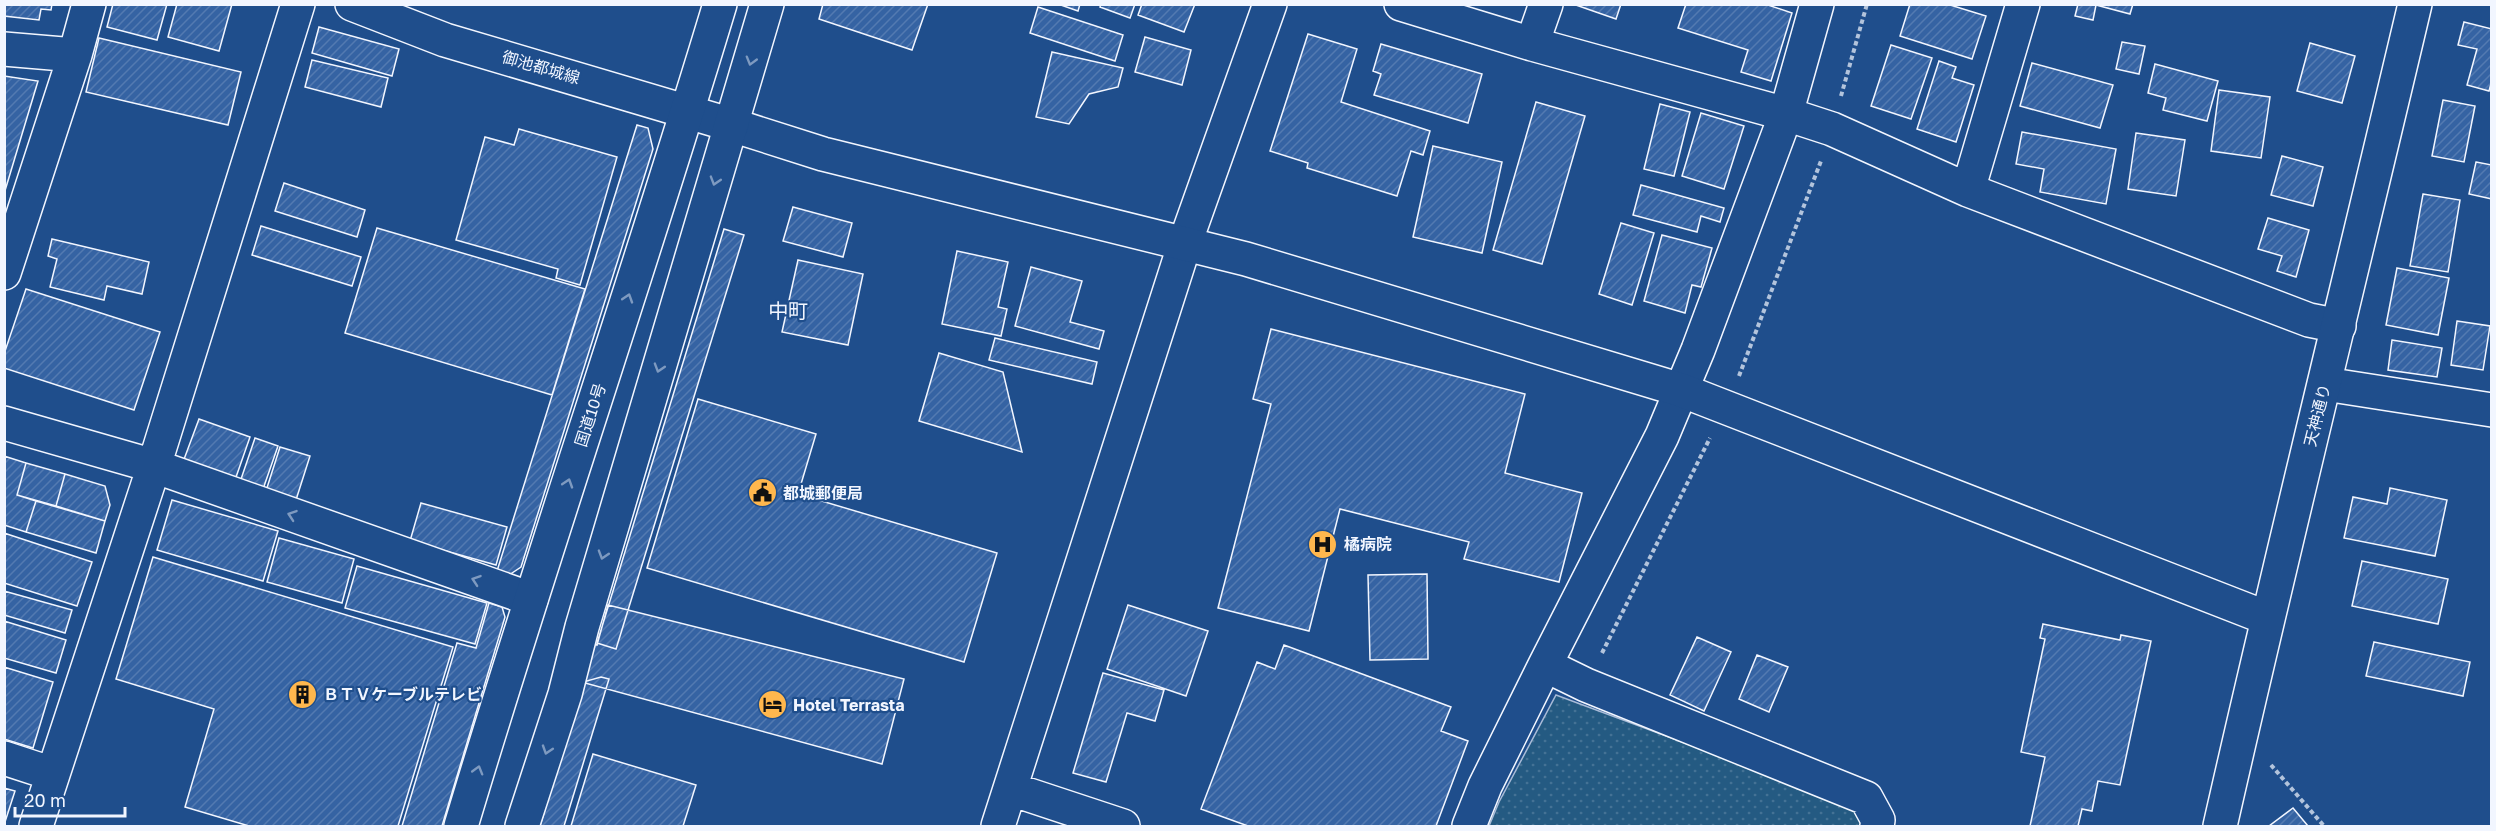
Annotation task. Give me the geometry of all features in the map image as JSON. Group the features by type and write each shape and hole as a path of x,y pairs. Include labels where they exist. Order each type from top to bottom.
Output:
{"main road":[{"path":"4,273 75,55 88,4"},
{"path":"36,826 154,466 298,4"},
{"name":"御池都城線","path":"352,4 445,40 823,154 1185,243 1681,390 2267,618"},
{"name":"国道10号","path":"461,826 531,599 688,112 720,4"},
{"path":"522,826 565,694 582,627 767,4"},
{"path":"998,826 1185,243 1270,4"},
{"path":"1401,4 1532,44 1786,114 1832,129 1968,190 2309,320 2339,326"},
{"path":"1532,44 1546,4"},
{"path":"1469,826 1485,786 1662,436 1786,114 1817,4"},
{"path":"1968,190 2023,4"},
{"name":"天神通り","path":"2220,826 2267,618 2415,4"},
{"path":"4,49 75,55"},
{"path":"2325,384 2492,410"},
{"path":"4,423 154,466 531,599"},
{"path":"1545,665 1586,685 1866,798 1878,820 1876,826"},
{"path":"4,758 53,774"},
{"path":"1011,789 1123,826"}],"path":[{"path":"1840,101 1867,4"},
{"path":"1736,386 1822,158"},
{"path":"1586,685 1714,430"},
{"path":"2239,742 2262,755 2324,826"}],"shaded area":[{"path":"1556,695 1854,806 1865,826 1489,826 1499,802"}],"building":[{"path":"4,4 52,4 51,10 41,9 39,20 4,16"},
{"path":"113,4 167,4 157,40 107,27"},
{"path":"177,4 232,4 219,51 168,37"},
{"path":"823,4 928,4 912,50 819,19"},
{"path":"1058,4 1080,4 1078,11"},
{"path":"1101,4 1135,4 1130,18 1100,7"},
{"path":"1142,4 1195,4 1184,32 1138,15"},
{"path":"1573,4 1621,4 1616,19"},
{"path":"1686,4 1765,4 1792,13 1771,81 1741,72 1748,50 1678,28"},
{"path":"1910,4 1947,4 1986,16 1972,59 1900,36"},
{"path":"2078,4 2133,4 2130,14 2096,5 2093,20 2075,16"},
{"path":"1038,7 1123,35 1115,61 1030,33"},
{"path":"2464,22 2492,29 2492,80 2489,91 2467,85 2477,49 2458,45"},
{"path":"319,27 399,49 392,76 312,53"},
{"path":"1308,34 1357,49 1341,102 1430,131 1423,155 1411,151 1397,196 1307,168 1308,163 1270,151"},
{"path":"1145,37 1191,50 1182,85 1135,72"},
{"path":"99,38 241,72 228,125 86,92"},
{"path":"2122,42 2145,46 2139,74 2116,69"},
{"path":"2310,43 2355,56 2342,103 2297,91"},
{"path":"1381,44 1482,74 1468,123 1374,95 1381,74 1373,71"},
{"path":"1891,45 1932,58 1911,119 1871,106"},
{"path":"1052,52 1123,68 1118,87 1089,94 1069,124 1036,117"},
{"path":"312,60 388,78 381,107 305,87"},
{"path":"1939,61 1956,67 1952,78 1974,85 1956,142 1917,129"},
{"path":"2032,63 2113,85 2100,128 2020,106"},
{"path":"2155,64 2218,81 2207,121 2163,110 2166,98 2148,93"},
{"path":"4,76 38,81 4,194"},
{"path":"2219,90 2270,97 2261,158 2211,151"},
{"path":"2443,100 2475,106 2464,162 2432,156"},
{"path":"1536,102 1585,116 1542,264 1493,250"},
{"path":"1660,104 1690,112 1674,176 1644,169"},
{"path":"1701,113 1744,126 1724,189 1682,176"},
{"path":"637,125 648,128 653,149 521,567 509,575 497,571"},
{"path":"519,129 617,157 580,285 556,278 558,269 456,240 485,137 514,145"},
{"path":"2022,132 2116,149 2106,204 2040,192 2044,169 2016,164"},
{"path":"2136,133 2185,140 2176,196 2128,189"},
{"path":"1433,146 1502,162 1482,253 1413,237"},
{"path":"2282,156 2323,167 2313,206 2271,195"},
{"path":"2476,162 2492,165 2492,199 2469,194"},
{"path":"284,183 365,210 357,237 275,211"},
{"path":"1641,185 1724,208 1720,222 1701,216 1697,232 1633,215"},
{"path":"2423,194 2460,200 2448,272 2410,266"},
{"path":"793,207 852,223 843,257 783,241"},
{"path":"2268,218 2309,230 2296,277 2277,271 2282,256 2258,249"},
{"path":"1621,223 1654,233 1632,305 1599,294"},
{"path":"261,226 361,257 352,286 252,255"},
{"path":"377,228 585,289 552,395 345,333"},
{"path":"724,229 744,235 616,649 597,643"},
{"path":"1662,235 1712,248 1701,287 1692,285 1685,313 1644,301"},
{"path":"52,239 149,262 142,294 107,286 104,300 50,287 57,259 48,256"},
{"path":"957,251 1008,262 998,307 1007,309 1001,336 942,324"},
{"path":"798,260 863,274 848,345 782,332"},
{"path":"1031,267 1082,281 1070,322 1104,331 1099,349 1015,326"},
{"path":"2397,268 2449,278 2438,335 2386,325"},
{"path":"26,289 160,332 134,410 4,368 4,354"},
{"path":"2457,321 2490,326 2483,370 2451,365"},
{"path":"1271,329 1525,394 1505,473 1582,493 1559,582 1464,559 1469,542 1340,509 1309,631 1218,608 1271,404 1253,399"},
{"path":"995,338 1097,362 1092,384 989,360"},
{"path":"2392,340 2442,348 2437,377 2388,370"},
{"path":"939,353 1003,372 1022,452 919,421"},
{"path":"698,399 816,434 798,494 997,553 964,662 647,568"},
{"path":"199,419 250,437 235,480 183,462"},
{"path":"255,438 278,446 262,492 239,485"},
{"path":"280,447 310,456 295,503 265,494"},
{"path":"4,456 26,463 17,495 36,501 26,532 4,525"},
{"path":"26,463 65,474 56,506 17,495"},
{"path":"65,474 105,486 110,505 105,521 56,506"},
{"path":"2390,488 2447,500 2435,556 2344,538 2353,497 2387,504"},
{"path":"172,500 278,531 263,581 157,550"},
{"path":"36,501 105,521 96,553 26,532"},
{"path":"421,503 507,527 496,565 410,541"},
{"path":"4,533 92,562 77,606 4,583"},
{"path":"279,538 354,559 342,603 267,582"},
{"name":"ＢＴＶケーブルテレビ","path":"153,557 453,647 398,826 249,826 185,807 214,709 116,679"},
{"path":"2362,561 2448,579 2438,624 2352,606"},
{"path":"357,566 487,603 475,644 345,608"},
{"path":"1427,574 1428,659 1370,660 1368,575"},
{"path":"4,591 72,610 65,633 4,615"},
{"path":"489,603 502,607 505,617 442,826 402,826 457,643 476,648"},
{"path":"608,605 904,679 882,764 563,677 575,639 597,645"},
{"path":"1128,605 1208,631 1186,696 1107,669"},
{"path":"4,621 66,640 56,673 4,658"},
{"path":"2043,624 2120,640 2121,635 2151,641 2120,785 2098,781 2092,811 2082,809 2078,826 2030,826 2045,757 2021,752 2045,639 2040,638"},
{"path":"1697,637 1731,652 1704,711 1670,695"},
{"path":"2374,642 2470,662 2463,696 2366,676"},
{"path":"1284,645 1451,707 1441,731 1468,741 1436,826 1248,826 1201,809 1257,662 1275,669"},
{"path":"1757,655 1788,667 1769,712 1739,699"},
{"path":"4,667 53,682 33,748 4,739"},
{"path":"1103,673 1164,690 1155,721 1127,713 1106,782 1073,773"},
{"path":"601,677 609,679 564,826 540,826 583,682"},
{"path":"593,754 696,785 683,826 571,826"},
{"path":"4,788 15,791 4,825"},
{"path":"2293,808 2308,826 2269,826"}],"place":[{"name":"都城郵便局","path":"762,493"},
{"name":"橘病院","path":"1323,544"},
{"name":"ＢＴＶケーブルテレビ","path":"302,694"},
{"name":"Hotel Terrasta","path":"772,705"}],"district":[{"name":"中町","path":"788,311"}]}
